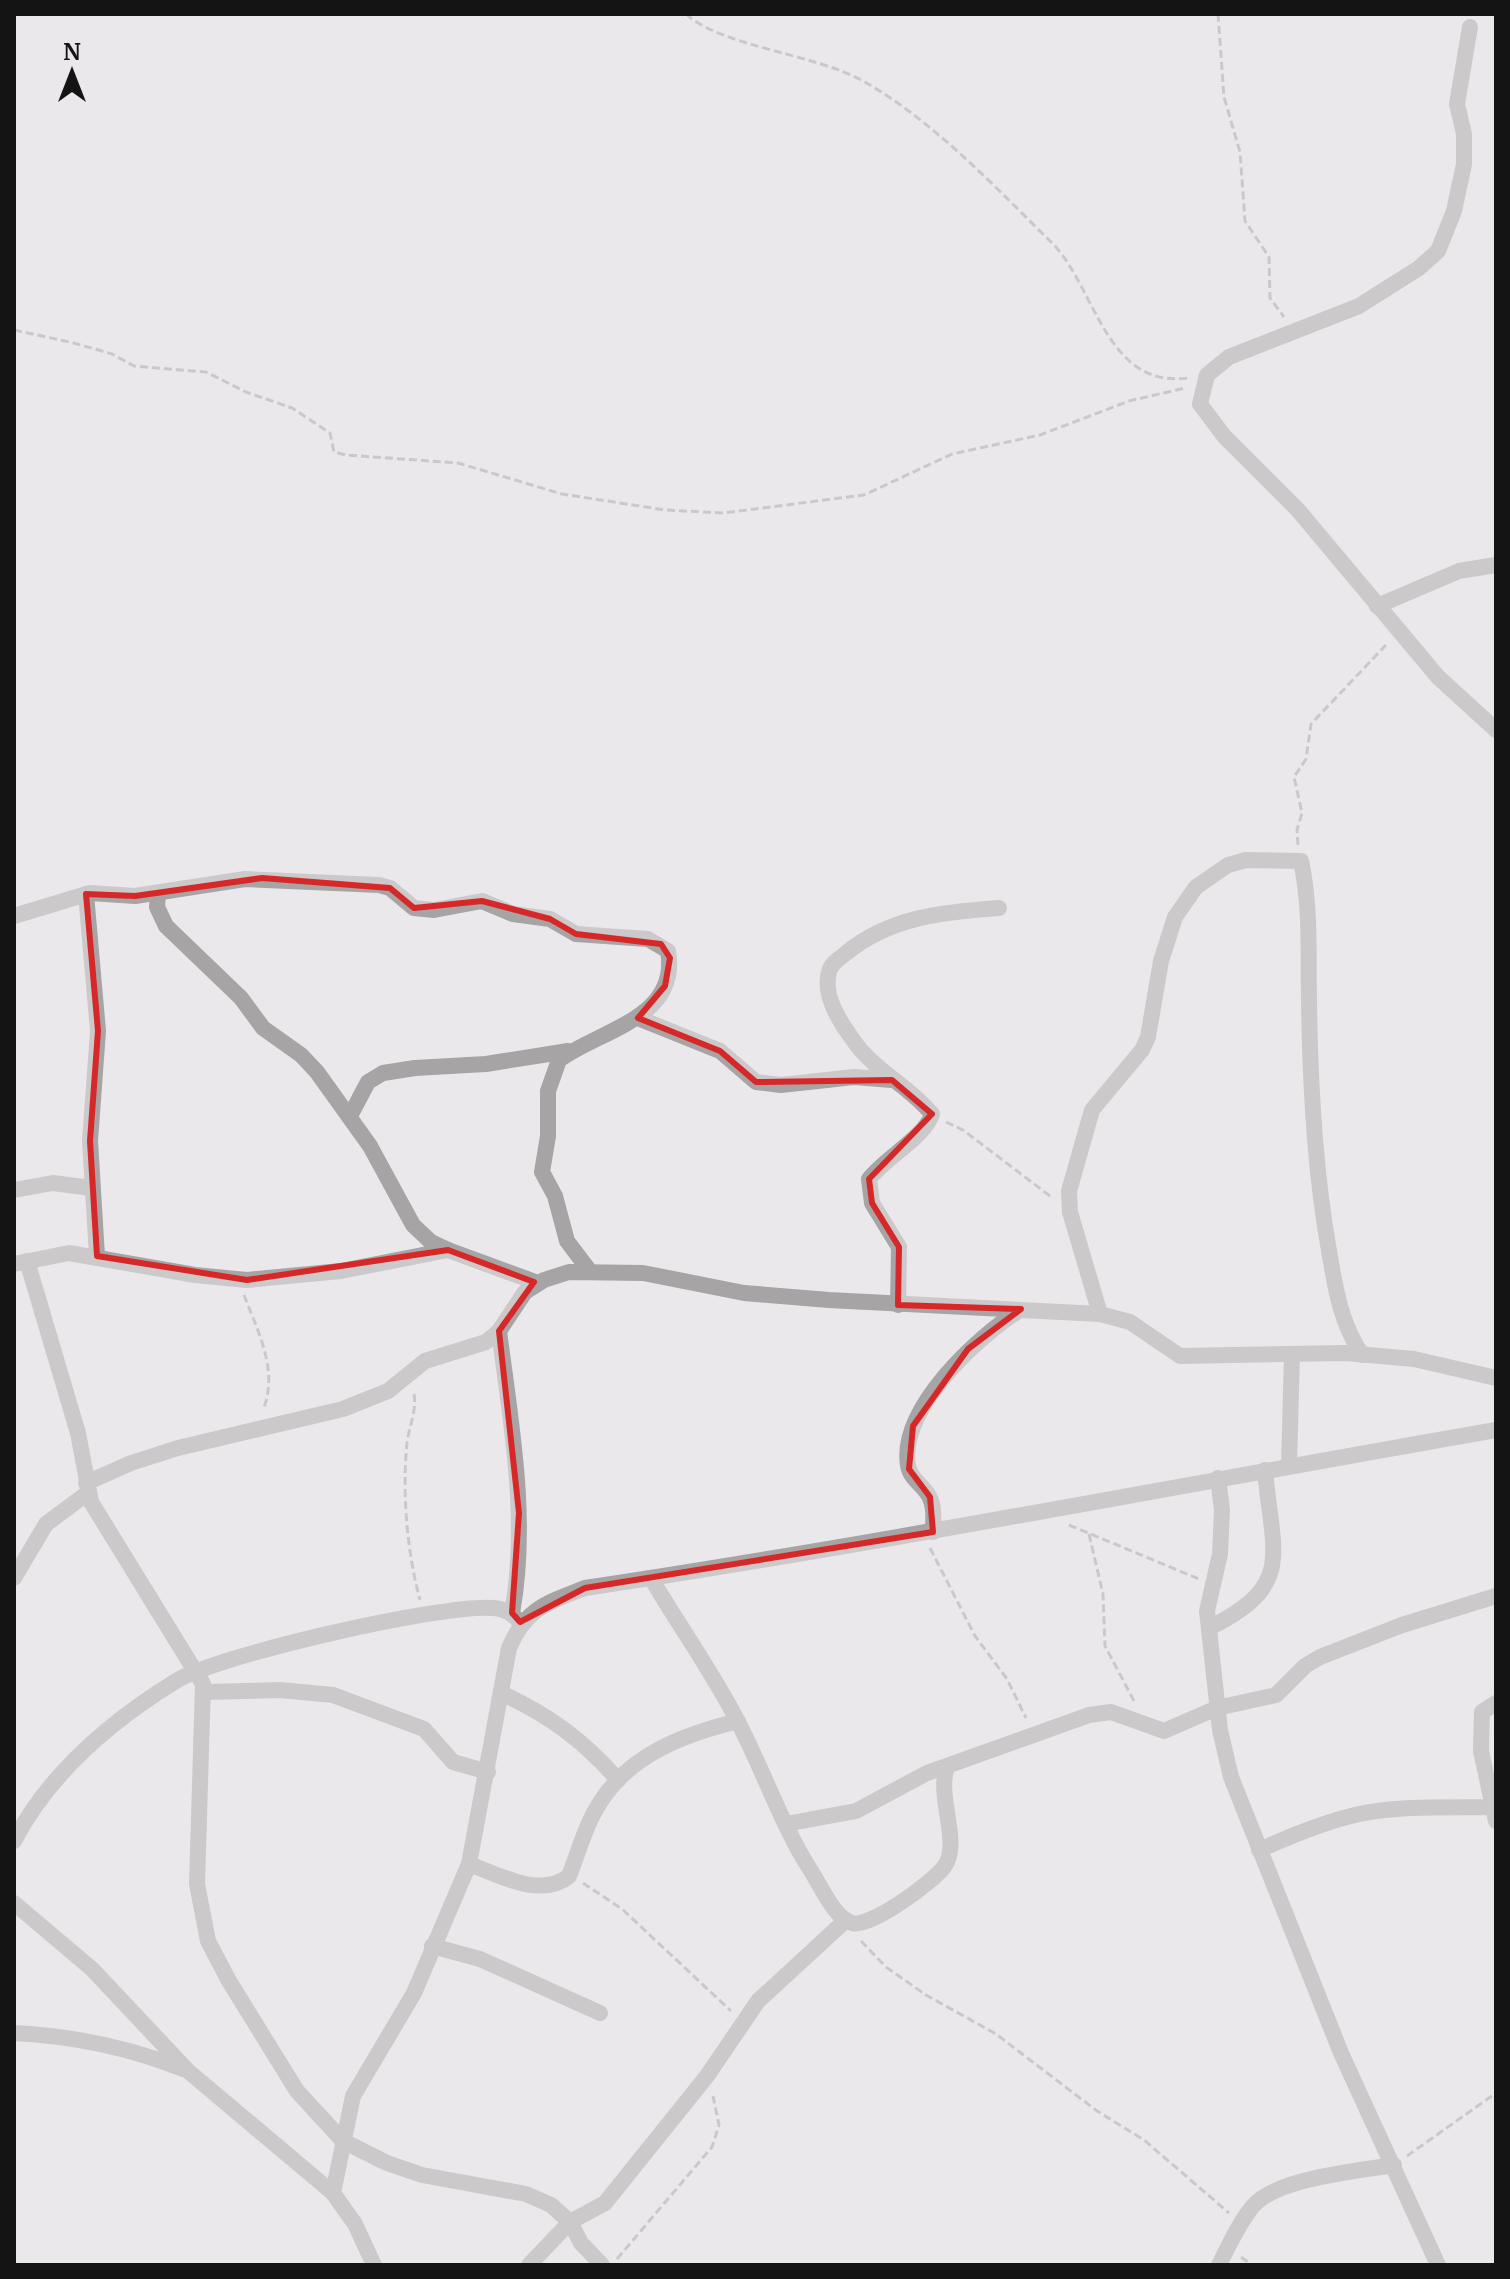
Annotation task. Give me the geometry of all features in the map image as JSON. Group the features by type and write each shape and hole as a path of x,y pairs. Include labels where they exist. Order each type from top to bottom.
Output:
{"street":[{"path":"1470,27 1457,104 1464,134 1464,164 1454,211 1438,251 1419,268 1396,280 1375,297 1307,329 1248,348 1206,379 1200,404 1298,510 1438,677 1496,730"},
{"path":"1377,606 1459,571 1496,565"},
{"path":"1100,1314 1070,1212 1069,1191 1086,1124 1103,1094 1142,1050 1148,1037 1161,961 1181,905 1212,873 1228,865 1246,860 1301,861 1309,902 1312,1115 1319,1190 1338,1305 1346,1330 1362,1355"},
{"path":"14,916 86,894 123,897 158,894 254,878 367,884 390,888 414,908 434,910 482,901 513,914 550,919 576,934 648,939 668,951 669,972 656,1001 638,1018 559,1060 548,1091 548,1136 542,1172 555,1196 567,1241 589,1270"},
{"path":"86,894 98,1031 91,1110 91,1188 97,1256"},
{"path":"158,894 157,907 166,926 241,998 263,1028 308,1061 350,1116 413,1225 431,1242 448,1250 497,1271 538,1283"},
{"path":"898,1305 899,1247 872,1203 869,1179 891,1155 926,1127 932,1114 856,1044 831,1003 828,973 833,962 868,935 949,911 999,908"},
{"path":"638,1018 720,1051 756,1082 781,1085 863,1077 892,1080"},
{"path":"350,1116 368,1082 383,1073 486,1064 572,1051"},
{"path":"14,1190 53,1183 91,1188"},
{"path":"448,1250 341,1271 237,1279 195,1275 69,1253 20,1263 78,1433 87,1488 204,1692 197,1884 208,1941 267,2047 297,2091 343,2141 387,2163 422,2175 526,2194 551,2205 570,2222 581,2243 602,2265"},
{"path":"14,1578 46,1524 87,1488 131,1463 178,1448 343,1409 388,1391 425,1361 486,1342 499,1331 512,1307 538,1283 569,1272 643,1273 744,1293 898,1305 1100,1314 1130,1322 1180,1356 1362,1355 1414,1359 1496,1378"},
{"path":"928,1533 930,1497 909,1469 909,1439 913,1426 924,1405 968,1349 1021,1309"},
{"path":"333,2193 353,2096 414,1993 469,1864 488,1772 516,1618 518,1574 519,1513 499,1331"},
{"path":"1289,1466 1292,1354"},
{"path":"516,1618 585,1588 928,1533 1496,1430"},
{"path":"1209,1628 1241,1612 1271,1578 1273,1561 1265,1470"},
{"path":"1218,1478 1221,1531 1207,1611 1217,1708 1231,1777 1341,2053 1438,2265"},
{"path":"651,1578 738,1721 807,1866 850,1922"},
{"path":"786,1824 856,1811 927,1773 1089,1715 1111,1712 1138,1719 1164,1731 1217,1708 1263,1701 1276,1695 1305,1666 1320,1657 1402,1625 1496,1596"},
{"path":"14,1841 29,1813 68,1763 130,1713 194,1671 424,1615 491,1607 516,1618"},
{"path":"204,1692 280,1690 333,1695 424,1729 453,1762 488,1772"},
{"path":"501,1693 562,1724 588,1746 618,1780"},
{"path":"1259,1850 1304,1831 1359,1814 1392,1809 1495,1812 1480,1729 1482,1712 1496,1703"},
{"path":"469,1864 544,1886 559,1884 569,1876 601,1801 618,1780 664,1745 694,1732 738,1721"},
{"path":"529,2265 570,2222 605,2203 707,2076 758,2001 850,1922 876,1917 914,1893 944,1867 951,1843 943,1787 947,1767"},
{"path":"14,1903 92,1969 188,2071 333,2193 355,2224 374,2265"},
{"path":"432,1946 480,1959 600,2013"},
{"path":"14,2033 105,2043 142,2052 188,2071"},
{"path":"1219,2265 1254,2204 1287,2186 1394,2165"}],"path":[{"path":"686,14 708,29 806,57 877,90 933,133 1060,251 1107,337 1123,357 1145,371 1172,380 1206,379"},
{"path":"1218,14 1224,97 1240,152 1245,221 1269,257 1273,303 1285,318 1297,319 1307,329"},
{"path":"14,330 112,354 134,366 206,372 308,416 330,433 334,452 458,463 562,494 665,510 709,512 864,495 952,454 1040,435 1129,401 1206,379"},
{"path":"1301,861 1297,830 1302,813 1294,777 1306,759 1308,731 1328,704 1400,630"},
{"path":"932,1114 963,1130 1070,1212"},
{"path":"237,1279 269,1367 264,1407 251,1431"},
{"path":"407,1375 416,1405 407,1444 409,1530 424,1615"},
{"path":"1036,1512 1211,1584"},
{"path":"928,1533 975,1636 1022,1704 1031,1736"},
{"path":"1089,1534 1103,1594 1105,1646 1111,1663 1133,1695 1138,1719"},
{"path":"569,1876 622,1909 743,2022"},
{"path":"850,1922 870,1952 886,1967 926,1995 996,2034 1097,2111 1137,2135 1241,2224"},
{"path":"612,2265 693,2173 716,2138 718,2114 707,2076"},
{"path":"1394,2165 1496,2093"}],"highlighted area":[{"path":"262,878 367,884 390,888 414,908 482,901 550,919 576,934 661,944 670,958 665,986 638,1018 720,1051 756,1082 892,1080 932,1114 869,1179 872,1203 899,1247 898,1305 1021,1309 968,1349 913,1426 909,1469 930,1497 933,1532 585,1588 520,1622 512,1613 519,1513 499,1331 534,1282 448,1250 247,1280 97,1256 90,1141 98,1031 86,894 135,896"}]}
